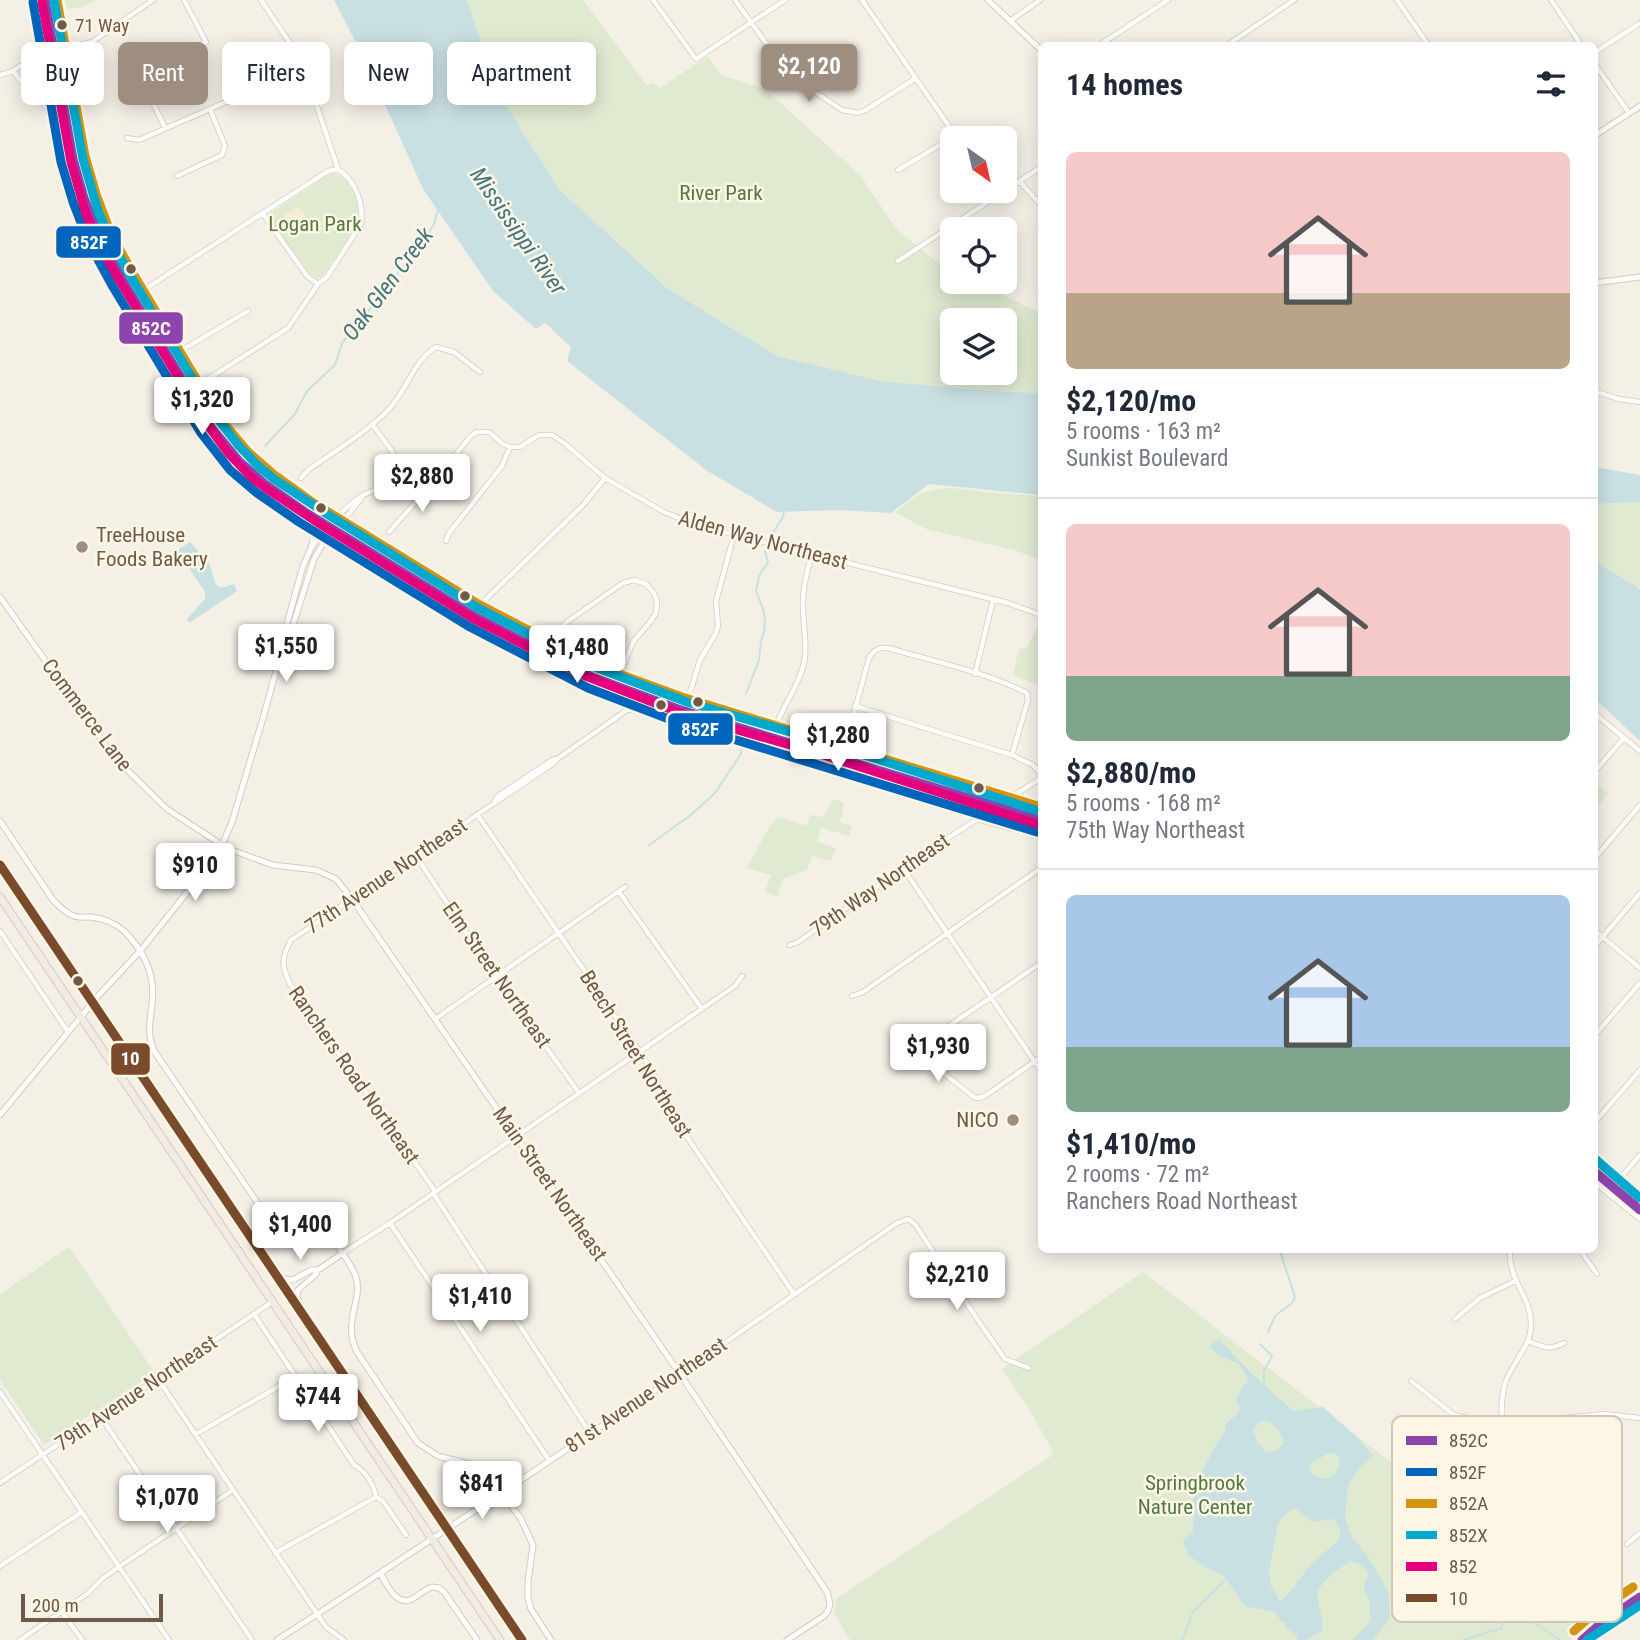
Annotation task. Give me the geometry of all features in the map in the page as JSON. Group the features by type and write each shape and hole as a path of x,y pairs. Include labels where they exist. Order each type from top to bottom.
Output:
{"main road":[{"path":"45,0 53,42"},
{"path":"54,0 62,42"},
{"path":"64,105 73,159 100,240 211,427 226,446 265,484 305,512 474,616 592,677 678,709 1038,819"},
{"path":"73,105 81,149 95,202 110,239 226,430 258,466 289,490 478,608 587,664 687,702 818,740 1038,811"},
{"path":"305,512 316,528 312,546"},
{"path":"622,688 630,700 629,709"},
{"path":"0,865 522,1640"},
{"path":"0,897 500,1640"},
{"path":"1598,1162 1640,1198"},
{"path":"1598,1174 1639,1208"}],"street":[{"path":"92,42 153,0"},
{"path":"165,128 148,89 149,75 206,42 184,0"},
{"path":"261,0 289,42"},
{"path":"653,0 696,59 785,0"},
{"path":"735,0 782,67 795,80 851,116 874,107 916,78"},
{"path":"862,0 949,126"},
{"path":"988,0 1038,47"},
{"path":"1010,21 1040,0"},
{"path":"1104,42 1168,0"},
{"path":"1232,42 1294,0"},
{"path":"1397,0 1426,42"},
{"path":"1551,0 1579,42"},
{"path":"1598,50 1640,23"},
{"path":"808,89 824,66 826,52"},
{"path":"0,75 21,66"},
{"path":"1598,69 1629,113"},
{"path":"13,71 28,90 46,106 57,142"},
{"path":"127,138 139,140 222,104"},
{"path":"197,386 288,328 318,284 327,277 361,224 361,203 346,175 338,169 317,105"},
{"path":"1598,133 1640,106"},
{"path":"177,176 222,155 225,146 210,109"},
{"path":"898,170 940,146"},
{"path":"132,297 328,171 338,169"},
{"path":"1017,184 1038,169"},
{"path":"1020,182 1038,202"},
{"path":"898,261 985,203"},
{"path":"263,214 307,276 318,284"},
{"path":"1598,282 1640,277"},
{"path":"177,353 248,311"},
{"path":"197,386 272,340"},
{"path":"301,478 394,404 421,361 436,346 454,352 480,372"},
{"path":"1598,392 1640,402"},
{"path":"372,424 400,463 405,476 405,486"},
{"path":"0,1115 92,1003 141,950 222,845 232,822 284,643 303,566 312,546 351,503 381,489 424,483 435,477 476,432 492,433 510,447 502,466 449,533 446,541"},
{"name":"Alden Way Northeast","path":"510,447 523,445 539,435 552,435 605,478 675,517 696,525 993,599 1038,614"},
{"path":"474,616 478,608 584,504 605,478"},
{"path":"390,532 421,496 424,483"},
{"path":"284,643 292,628 314,559 331,527"},
{"path":"687,702 700,660 718,626 716,601 734,535"},
{"path":"772,738 774,728 804,664 806,642 803,593 812,554"},
{"path":"545,653 568,621 623,583 634,580 646,584 654,593 657,601 656,613 633,642 625,662"},
{"name":"Commerce Lane","path":"0,597 114,757 167,809 222,845"},
{"path":"975,674 993,599"},
{"path":"844,750 869,658 873,651 888,648 1027,693 1028,700 1012,755"},
{"name":"77th Avenue Northeast","path":"283,954 292,940 554,763 629,709 644,696 648,688"},
{"path":"855,706 1012,755 1032,765 1038,772"},
{"path":"1598,716 1640,751"},
{"path":"1598,767 1624,738"},
{"name":"79th Way Northeast","path":"790,945 976,819 1008,801 1038,778"},
{"path":"1598,854 1640,805"},
{"name":"Beech Street Northeast","path":"477,814 640,1052 687,1137 794,1294"},
{"path":"976,819 1038,836"},
{"path":"0,821 63,911 74,916 115,924 141,950 153,981 149,1034 154,1051 260,1205 280,1219 312,1226 334,1240 356,1278 350,1328 357,1352 403,1422 426,1450 485,1471 522,1519 533,1545 528,1599 531,1609 551,1640"},
{"name":"Main Street Northeast","path":"222,845 273,864 316,870 336,879 352,899 517,1136 827,1592 831,1606 829,1611 787,1640"},
{"name":"Elm Street Northeast","path":"416,856 496,977 579,1093"},
{"path":"903,868 1038,1066"},
{"path":"852,996 863,992 1038,870"},
{"path":"435,1019 625,887"},
{"path":"619,892 702,1009"},
{"path":"1598,943 1640,893"},
{"path":"0,931 68,1032"},
{"path":"1598,933 1640,968"},
{"name":"Ranchers Road Northeast","path":"283,954 282,966 290,984 434,1192 590,1433"},
{"path":"1038,965 924,1043 920,1049 923,1057 974,1097 979,1098 985,1097 1038,1060"},
{"path":"315,1333 298,1302 297,1293 301,1285 318,1270 640,1052 734,986 742,976"},
{"path":"1598,1031 1640,983"},
{"path":"1598,1118 1640,1070"},
{"path":"1619,1180 1640,1155"},
{"path":"1598,1185 1640,1219"},
{"name":"81st Avenue Northeast","path":"277,1640 680,1374 897,1223 908,1219 915,1224 1005,1359 1029,1368"},
{"path":"390,1223 549,1460"},
{"path":"1503,1416 1505,1383 1528,1341 1531,1324 1529,1306 1510,1266 1510,1253"},
{"path":"1582,1253 1597,1274"},
{"path":"277,1276 293,1280 311,1270 318,1270"},
{"path":"1455,1319 1474,1302 1515,1280"},
{"name":"79th Avenue Northeast","path":"0,1483 272,1302"},
{"path":"254,1314 354,1465 362,1470 375,1489 376,1497"},
{"path":"1528,1341 1548,1348 1564,1343"},
{"path":"196,1434 276,1388 293,1375"},
{"path":"158,1379 326,1628 344,1640"},
{"path":"1411,1381 1458,1416"},
{"path":"0,1393 169,1640"},
{"path":"1584,1416 1604,1414 1640,1418"},
{"path":"101,1417 252,1640"},
{"path":"20,1640 87,1594 103,1578 233,1490"},
{"path":"275,1553 376,1497 383,1501 406,1535"},
{"path":"0,1566 82,1512"},
{"path":"1627,1544 1640,1533"},
{"path":"380,1573 394,1596 400,1600 411,1599 432,1587 442,1590 477,1640"},
{"path":"1622,1609 1640,1597"},
{"path":"1622,1616 1640,1605"},
{"path":"62,1612 82,1640"},
{"path":"1584,1640 1603,1622"},
{"path":"1584,1640 1613,1622"}],"green space":[{"path":"65,0 97,0 80,8 67,9"},
{"name":"River Park","path":"467,0 583,0 647,86 653,83 660,88 708,56 721,75 765,89 860,175 897,230 940,264 940,294 1001,294 1038,312 1038,393 880,381 777,356 667,288 559,189 506,105 596,105 596,42 481,42"},
{"name":"Logan Park","path":"334,173 345,178 351,189 358,209 357,217 344,244 322,277 317,278 308,272 268,215"},
{"path":"952,488 1038,496 1038,559 1014,550 926,529 895,512 921,494"},
{"path":"1640,502 1640,590 1598,563 1598,504"},
{"path":"1038,625 1038,685 1013,675 1019,649 1027,648"},
{"path":"1598,785 1608,794 1598,805"},
{"path":"833,799 844,803 840,822 852,826 849,836 821,828 817,842 836,848 831,861 812,856 807,870 783,879 778,897 765,892 771,875 747,868 768,829 778,817 806,826 810,815 823,817"},
{"path":"940,1036 954,1058 948,1071 925,1054 924,1047"},
{"path":"69,1247 155,1373 44,1445 0,1380 0,1294"},
{"name":"Springbrook Nature Center","path":"1143,1272 1392,1463 1392,1622 1597,1622 1571,1640 850,1640 834,1613 836,1599 1054,1454 1028,1407 1002,1369"}],"sand":[{"path":"298,207 304,213 305,220 296,232 291,230 284,220 285,215"}],"water":[{"name":"Mississippi River","path":"334,0 467,0 481,42 447,42 447,105 506,105 559,189 667,288 777,356 880,381 1038,393 1038,495 929,484 891,513 838,510 777,512 706,470 567,361 571,347 545,323 536,329 493,291 423,189 385,105 433,105 433,42 356,42"},
{"path":"1598,468 1640,475 1640,502 1598,504"},
{"path":"190,542 209,564 215,583 221,587 233,584 237,591 189,623 187,619 205,599 205,592 177,550"},
{"path":"1598,563 1640,590 1640,741 1598,702"},
{"path":"1219,1339 1293,1411 1323,1407 1356,1436 1373,1456 1359,1468 1348,1485 1345,1517 1353,1540 1375,1567 1389,1595 1390,1618 1373,1640 1353,1640 1370,1621 1370,1601 1364,1589 1369,1575 1362,1565 1351,1561 1323,1583 1318,1592 1322,1631 1306,1640 1296,1640 1298,1637 1286,1628 1275,1612 1245,1606 1224,1576 1188,1555 1183,1540 1193,1531 1193,1499 1199,1488 1200,1476 1226,1430 1225,1424 1239,1413 1239,1406 1235,1401 1248,1379 1239,1364 1210,1348 1212,1343","holes":["1268,1421 1279,1431 1284,1444 1275,1451 1266,1452 1258,1443 1253,1430 1259,1422","1328,1453 1336,1454 1340,1460 1336,1473 1327,1478 1317,1476 1308,1466","1294,1508 1313,1522 1335,1520 1341,1533 1338,1541 1312,1563 1280,1601 1271,1586 1269,1571 1278,1524"]}],"waterway":[{"name":"Oak Glen Creek","path":"265,446 295,414 307,391 335,365 342,343 428,234 438,210"},
{"path":"768,540 784,511"},
{"path":"746,694 759,660 764,631 763,609 756,591 759,576 768,562 765,551"},
{"path":"648,846 692,814 715,793 741,754 741,739"},
{"path":"1268,1332 1275,1316 1292,1303 1295,1297 1281,1253"},
{"path":"1260,1344 1272,1356 1264,1371 1264,1385"},
{"path":"1182,1640 1193,1612 1225,1580"},
{"path":"1463,1640 1501,1629 1503,1622"},
{"path":"1534,1622 1560,1640"}],"transit line":[{"name":"852C","path":"45,0 73,159 100,239 211,427 239,461 265,484 305,512 474,616 592,677 678,709 1038,819"},
{"name":"852X","path":"54,0 83,159 98,211 110,239 214,414 258,466 330,516 478,608 587,664 687,702 818,740 1038,811"},
{"name":"852A","path":"57,0 85,156 111,234 221,420 248,452 273,474 312,502 480,605 597,666 682,697 1038,806"},
{"name":"852F","path":"33,2 61,162 89,243 201,433 230,470 257,493 299,522 468,626 588,688 674,721 1037,832"},
{"name":"852","path":"42,2 71,162 86,214 99,244 204,420 229,454 250,476 323,526 472,618 583,675 683,714 814,752 1037,824"},
{"name":"10","path":"0,865 522,1640"},
{"name":"852X","path":"1598,1161 1640,1198"},
{"name":"852C","path":"1598,1174 1640,1210"},
{"name":"852A","path":"1622,1595 1633,1587"},
{"name":"852C","path":"1622,1609 1640,1597"},
{"name":"852X","path":"1622,1617 1640,1605"},
{"name":"852A","path":"1574,1631 1584,1622"},
{"name":"852C","path":"1582,1640 1603,1622"},
{"name":"852X","path":"1587,1640 1614,1622"}],"place":[{"name":"71 Way","path":"62,25"},
{"name":"TreeHouse Foods Bakery","path":"82,547"},
{"name":"NICO","path":"1013,1120"}]}
